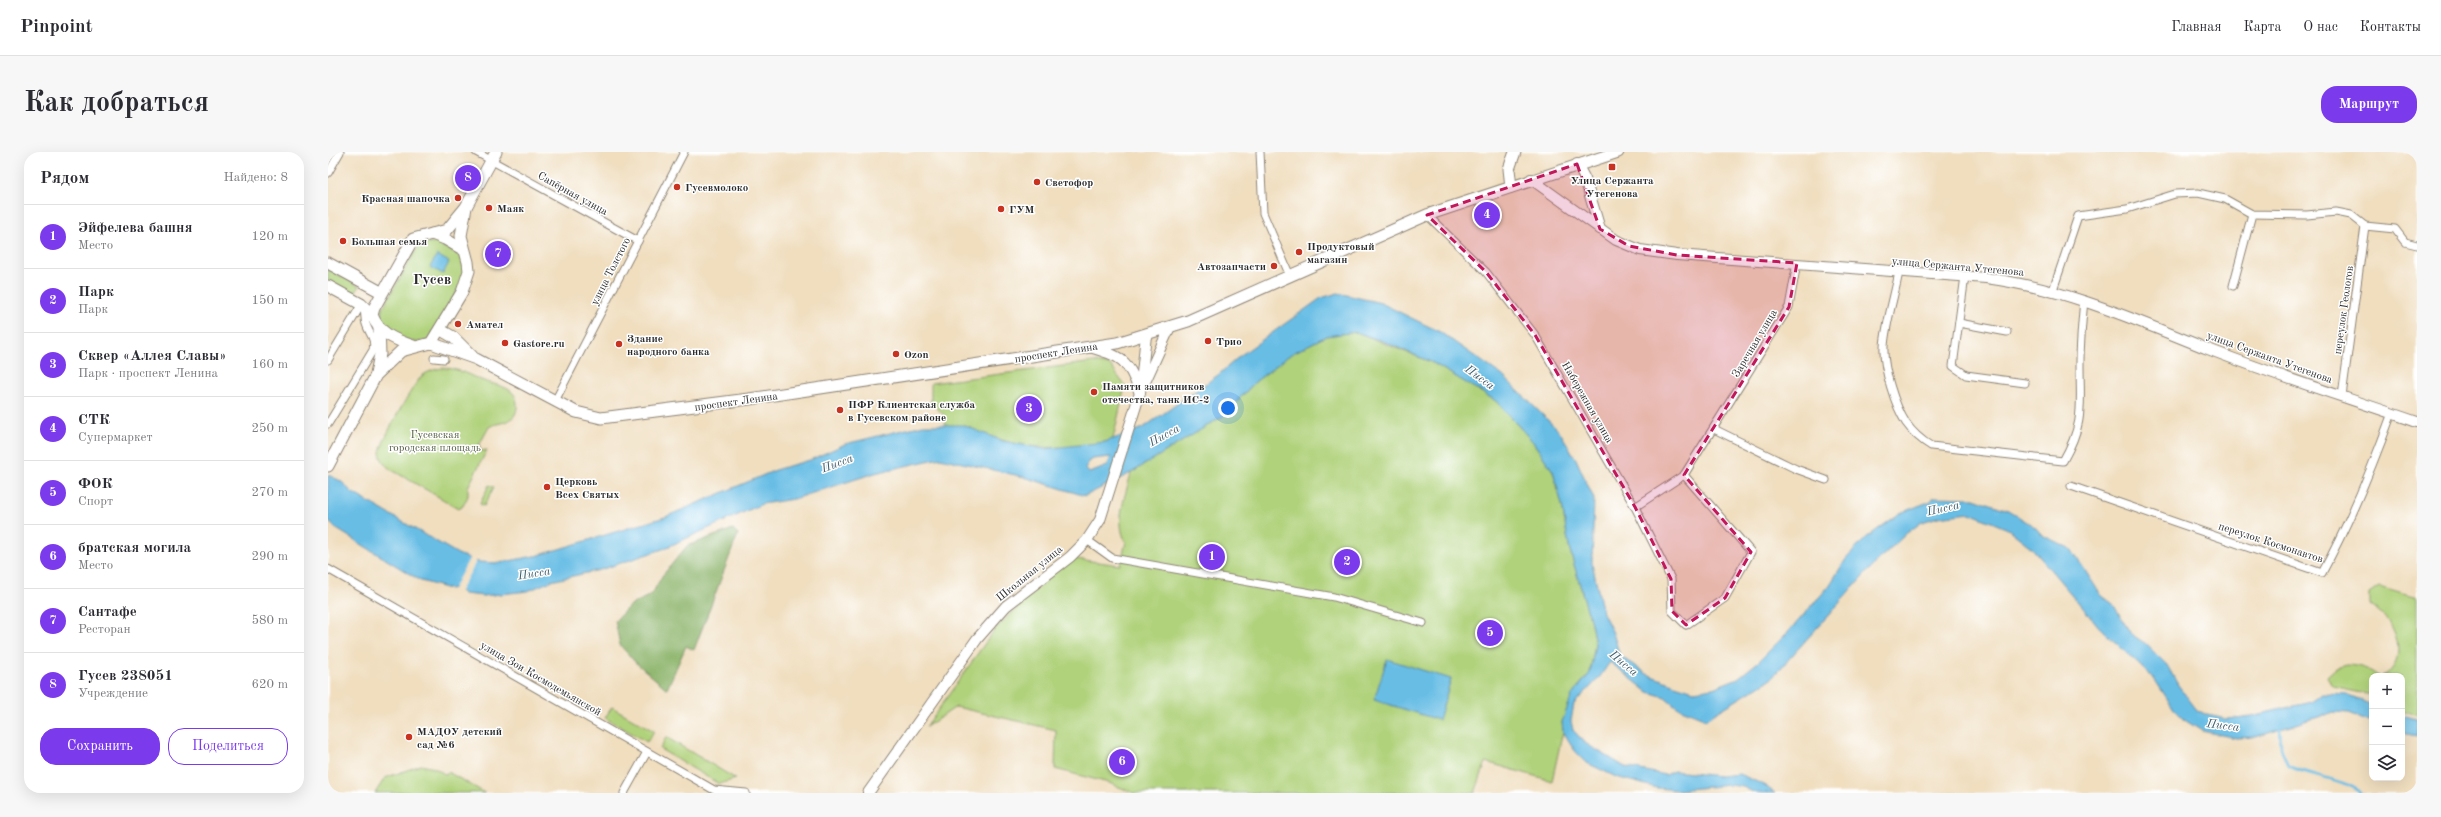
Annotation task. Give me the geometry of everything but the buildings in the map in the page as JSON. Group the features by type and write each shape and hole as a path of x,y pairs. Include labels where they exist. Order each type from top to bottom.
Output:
{"main road":[{"path":"1511,187 1509,169 1515,152"},
{"name":"проспект Ленина","path":"432,343 476,359 555,401 587,416 615,418 1117,343 1169,329 1427,215 1531,179 1618,152"},
{"path":"372,315 381,292 412,239 446,230 466,207 493,156"},
{"path":"1577,164 1585,178 1600,229"},
{"name":"улица Сержанта Утегенова","path":"1531,179 1616,240 1640,250 1677,255 1965,276 2026,284 2053,290 2136,318 2209,349 2417,422"},
{"path":"376,375 401,351 413,346 432,343 441,330 466,282 468,262 461,236 466,207"},
{"path":"431,234 445,239 464,250"},
{"path":"328,263 381,292"},
{"path":"328,286 361,304 372,315 379,328 387,335 413,346"},
{"path":"328,466 376,375 380,354 379,328"},
{"name":"Школьная улица","path":"868,793 977,639 1006,606 1070,557 1087,540 1100,520 1109,496 1140,393 1169,329"},
{"name":"проспект Ленина","path":"441,330 453,337 476,359"},
{"name":"Школьная улица","path":"1140,393 1146,335"},
{"path":"1089,347 1115,354 1126,363 1133,371 1140,393"}],"street":[{"path":"328,173 340,152"},
{"name":"Сапёрная улица","path":"476,152 493,156 638,241"},
{"name":"улица Толстого","path":"555,401 684,152"},
{"path":"1260,152 1263,213 1290,276"},
{"path":"2053,290 2078,216 2127,209 2183,193 2211,194 2225,199 2252,214 2307,215 2336,212 2351,215 2365,226 2395,229 2405,242 2417,245"},
{"path":"2233,286 2252,214"},
{"name":"Набережная улица","path":"1427,215 1486,272 1536,335 1635,507 1671,579 1672,611 1686,625 1725,598 1751,552 1684,475"},
{"name":"переулок Геологов","path":"2342,396 2365,226"},
{"name":"Заречная улица","path":"1635,507 1684,475 1714,430 1789,307 1797,263"},
{"path":"1899,272 1884,345 1884,361 1899,409 1906,423 1918,437 1931,446 2063,462 2073,444 2081,416 2080,365 2084,300"},
{"path":"1965,276 1953,366 1966,375 2025,383"},
{"path":"328,360 360,307 363,308 366,315 365,322 373,338 373,350 328,424"},
{"path":"1959,323 2007,332"},
{"path":"434,358 444,358"},
{"name":"переулок Космонавтов","path":"2071,486 2322,573 2338,545 2374,464 2392,413"},
{"path":"1714,430 1796,469 1826,480"},
{"path":"1087,540 1112,558 1334,597 1423,623"},
{"name":"улица Зои Космодемьянской","path":"328,570 714,790 746,793"},
{"path":"624,793 647,752"}],"highlighted area":[{"path":"1577,164 1600,229 1629,246 1677,255 1797,263 1789,307 1684,475 1751,552 1725,598 1686,625 1672,611 1671,579 1635,507 1535,335 1486,272 1427,215"}],"green space":[{"path":"434,242 461,256 467,274 429,340 414,342 402,338 387,326 382,315 382,309 418,247 425,243"},
{"path":"328,269 359,286 354,295 328,281"},
{"path":"1356,332 1433,363 1496,401 1533,442 1553,471 1562,505 1569,547 1591,623 1595,644 1590,673 1576,689 1562,722 1563,731 1552,781 1486,762 1475,793 1134,793 1109,783 1055,769 1056,730 956,707 926,727 995,629 1069,558 1120,565 1126,542 1121,525 1122,508 1131,473 1223,416 1255,382 1291,354 1326,336"},
{"path":"1094,362 1110,365 1125,386 1113,439 1105,442 1066,447 1028,446 994,438 962,426 946,426 944,415 931,403 931,383"},
{"name":"Гусевская городская площадь","path":"443,368 459,371 510,390 516,398 517,404 516,413 512,419 489,427 479,445 481,451 487,450 468,487 468,496 463,506 458,508 390,469 381,458 380,453 381,447 391,426 412,389 423,375"},
{"path":"489,485 494,487 484,506 480,504"},
{"path":"733,529 738,534 694,650 686,646 667,689 635,662 620,645 615,621 629,606 652,594 662,576 687,546"},
{"path":"2379,587 2417,598 2417,715 2405,711 2405,673 2387,673 2394,666 2397,659 2397,642 2395,634 2386,619 2369,605 2369,594"},
{"path":"2347,665 2356,666 2374,673 2369,673 2369,694 2332,687 2327,676 2336,668"},
{"path":"612,707 654,731 647,742 605,718"},
{"path":"666,737 736,779 719,784 660,749"},
{"path":"421,765 435,768 446,775 448,772 485,793 375,793 385,778"}],"water":[{"path":"437,255 449,262 443,274 430,267"},
{"name":"Писса","path":"1338,293 1381,303 1440,332 1503,376 1560,432 1576,459 1594,499 1592,563 1603,613 1613,633 1620,656 1647,674 1675,685 1694,691 1713,688 1738,678 1758,662 1792,628 1829,586 1846,559 1866,538 1900,513 1931,501 1934,497 1974,498 2008,510 2035,527 2042,535 2071,549 2101,595 2113,604 2131,634 2146,644 2167,665 2178,685 2197,710 2207,715 2227,719 2252,716 2311,702 2323,694 2347,695 2369,704 2369,721 2349,713 2334,712 2256,737 2236,738 2202,731 2186,721 2174,709 2155,680 2100,628 2032,548 2008,529 1970,513 1938,517 1922,522 1907,533 1878,560 1771,679 1706,719 1677,707 1665,697 1648,692 1610,662 1599,678 1574,704 1571,721 1573,730 1585,743 1625,767 1666,775 1674,771 1720,776 1739,774 1762,784 1775,793 1755,793 1743,787 1730,785 1677,790 1657,788 1616,777 1587,763 1575,751 1563,731 1562,722 1572,695 1590,673 1595,644 1591,623 1569,547 1562,505 1553,471 1533,442 1496,401 1433,363 1385,342 1356,332 1326,336 1291,354 1255,382 1223,416 1131,473 1085,496 1024,477 940,458 875,473 794,499 762,504 663,549 600,570 551,581 528,591 483,596 464,594 456,588 449,589 421,581 335,528 328,520 328,475 341,481 353,493 458,554 478,562 499,563 539,555 665,517 778,469 810,460 845,444 923,425 963,425 1003,441 1044,449 1105,442 1143,428 1218,375 1241,355 1321,298","holes":["1111,457 1107,466 1090,473 1086,470 1088,463 1093,459"]},
{"path":"1387,659 1451,679 1439,720 1374,700"},
{"path":"2405,716 2417,719 2417,736 2405,734"}],"pier":[{"path":"470,557 477,560 459,593 453,589"}],"waterway":[{"path":"2280,727 2281,748 2288,766 2346,784 2362,793"}],"place":[{"name":"Улица Сержанта Утегенова","path":"1612,167"},
{"name":"Гусев 238051","path":"468,178"},
{"name":"Светофор","path":"1037,182"},
{"name":"Гусевмолоко","path":"677,187"},
{"name":"Красная шапочка","path":"458,198"},
{"name":"Маяк","path":"489,208"},
{"name":"ГУМ","path":"1001,209"},
{"name":"СТК","path":"1487,215"},
{"name":"Большая семья","path":"343,241"},
{"name":"Продуктовый магазин","path":"1299,252"},
{"name":"Сантафе","path":"498,254"},
{"name":"Автозапчасти","path":"1274,266"},
{"name":"Амател","path":"458,324"},
{"name":"Трио","path":"1208,341"},
{"name":"Gastore.ru","path":"505,343"},
{"name":"Здание народного банка","path":"619,344"},
{"name":"Ozon","path":"896,354"},
{"name":"Памяти защитников отечества, танк ИС-2","path":"1094,392"},
{"name":"Сквер «Аллея Славы»","path":"1029,409"},
{"name":"ПФР Клиентская служба в Гусевском районе","path":"840,410"},
{"name":"Церковь Всех Святых","path":"547,487"},
{"name":"Эйфелева башня","path":"1212,557"},
{"name":"Парк","path":"1347,562"},
{"name":"ФОК","path":"1490,633"},
{"name":"МАДОУ детский сад №6","path":"409,737"},
{"name":"братская могила","path":"1122,762"}],"district":[{"name":"Гусев","path":"432,279"}]}
